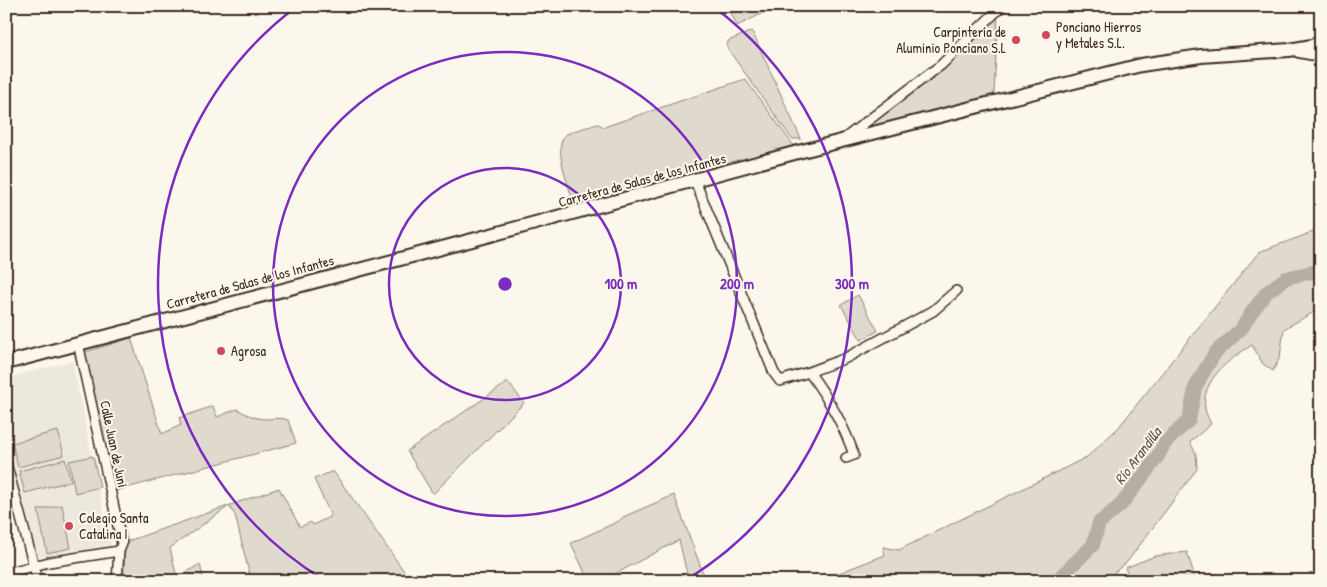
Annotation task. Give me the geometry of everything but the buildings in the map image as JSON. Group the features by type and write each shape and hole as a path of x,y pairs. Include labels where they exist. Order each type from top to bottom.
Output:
{"main road":[{"name":"Carretera de Salas de los Infantes","path":"6,363 1154,62 1201,56 1290,50 1312,46 1321,42"},
{"name":"Carretera de Salas de los Infantes","path":"1290,50 1321,55"}],"street":[{"path":"838,144 941,65 1002,6"},
{"path":"696,181 774,374 780,381 846,358 932,311 956,290"},
{"name":"Calle Juan de Juni","path":"78,343 122,544 119,551 117,581"},
{"path":"809,372 826,395 848,437 854,455 846,458"},
{"path":"6,463 10,491 38,581"},
{"path":"6,573 33,565 119,551"}],"shaded area":[{"path":"728,6 765,6 767,11 737,26"},
{"path":"998,13 994,94 865,128"},
{"path":"752,31 801,139 792,139 727,48 728,41"},
{"path":"745,79 794,146 581,204 573,201 562,165 561,155 562,139 567,134 598,124 604,127"},
{"path":"1321,229 1321,308 1284,329 1280,357 1273,371 1263,364 1252,345 1226,363 1212,379 1205,398 1205,409 1211,424 1190,442 1196,454 1197,469 1127,562 1104,581 818,581 885,555 883,547 899,550 1087,457 1118,428 1259,252"},
{"path":"858,295 878,331 861,340 841,305"},
{"path":"131,338 162,434 181,425 179,418 213,406 217,417 237,409 257,418 288,420 296,443 115,491 85,352"},
{"path":"72,361 111,546 38,557 6,438 6,378"},
{"path":"508,382 524,403 433,494 407,451"},
{"path":"58,431 64,455 18,467 12,443"},
{"path":"93,456 100,487 75,493 69,461"},
{"path":"65,459 71,481 25,493 19,471"},
{"path":"333,471 411,581 251,581 235,515 229,506 170,548 177,578 200,564 204,581 123,581 125,548 128,541 279,488 300,527 311,522 313,525 331,516 314,479"},
{"path":"674,495 706,581 686,581 687,574 679,540 602,581 587,581 571,543 619,521 623,517"},
{"path":"62,505 71,548 47,553 38,510"},
{"path":"1187,552 1196,581 1131,581 1125,568 1155,556"}],"waterway":[{"name":"Río Arandilla","path":"1056,581 1093,545 1099,523 1121,505 1156,459 1165,443 1189,420 1195,388 1215,353 1242,328 1267,292 1286,278 1321,270"}],"place":[{"name":"Ponciano Hierros y Metales S.L.","path":"1046,35"},
{"name":"Carpintería de Aluminio Ponciano S.L","path":"1016,40"},
{"name":"Agrosa","path":"221,351"},
{"name":"Colegio Santa Catalina I","path":"69,526"}]}
